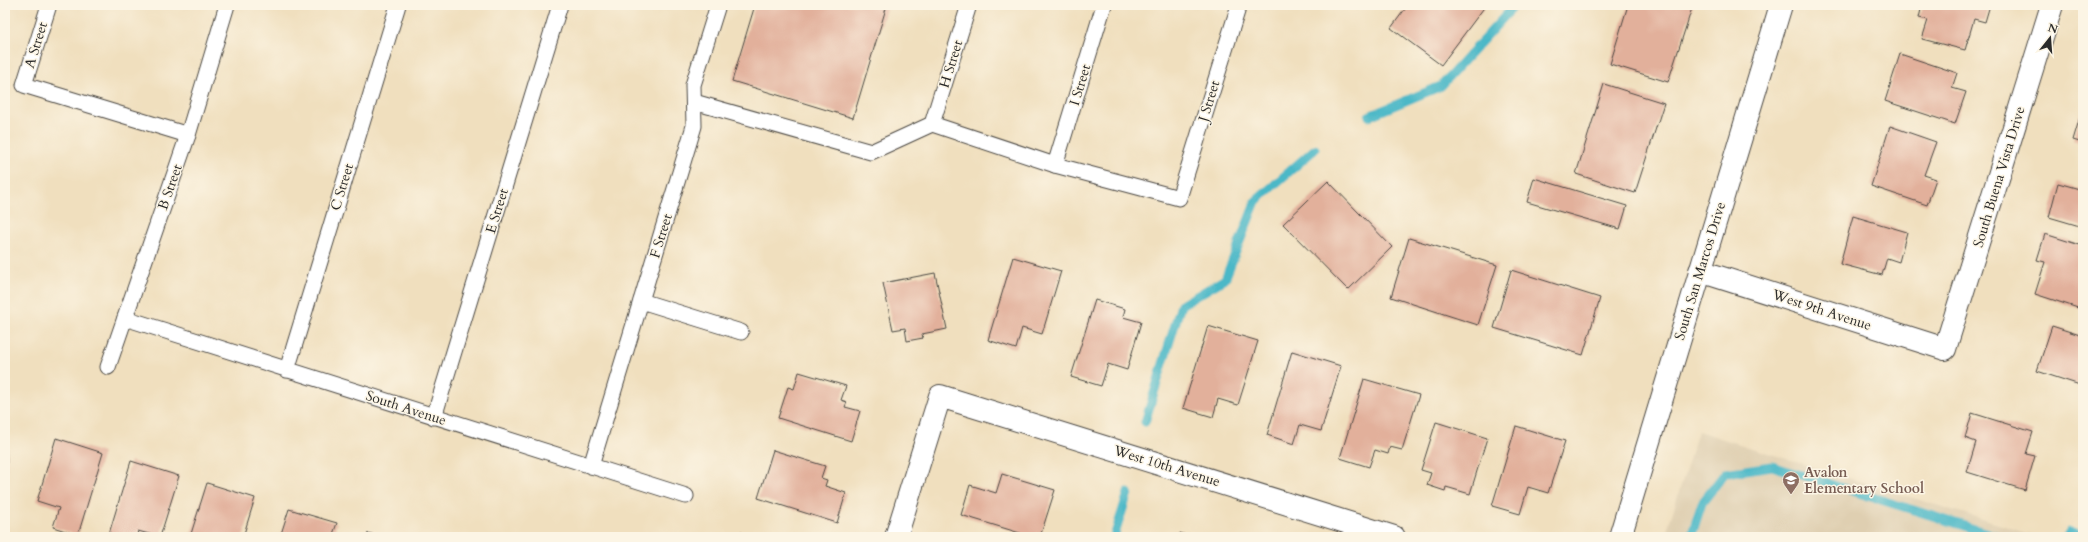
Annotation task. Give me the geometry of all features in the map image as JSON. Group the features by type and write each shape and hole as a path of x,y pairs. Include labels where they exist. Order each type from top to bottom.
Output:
{"street":[{"name":"South San Marcos Drive","path":"1620,537 1781,5"},
{"name":"South Buena Vista Drive","path":"1945,349 2052,5"},
{"name":"West 9th Avenue","path":"1700,271 1945,349"},
{"name":"West 10th Avenue","path":"896,537 940,396 1394,537"}],"lane":[{"name":"A Street","path":"49,5 24,85 188,135"},
{"name":"B Street","path":"108,367 188,135 227,5"},
{"name":"C Street","path":"287,370 398,5"},
{"name":"E Street","path":"434,417 560,5"},
{"name":"F Street","path":"591,466 694,126 693,85 718,5"},
{"name":"H Street","path":"932,124 969,5"},
{"name":"I Street","path":"1055,166 1104,5"},
{"name":"J Street","path":"1055,166 1179,198 1239,5"},
{"path":"694,102 871,152 932,124 1055,166"},
{"path":"642,300 741,332"},
{"name":"South Avenue","path":"125,318 686,496"}],"shaded area":[{"name":"Avalon Elementary School","path":"1698,431 1774,455 2040,537 1665,537"}],"building":[{"path":"755,5 887,5 853,118 732,81"},
{"path":"1408,5 1486,5 1441,65 1391,28"},
{"path":"1628,5 1693,5 1668,82 1610,64"},
{"path":"1922,5 1990,5 1985,22 1974,19 1965,50 1922,39 1928,20 1919,18"},
{"path":"1900,54 1957,73 1952,88 1966,92 1955,124 1885,101"},
{"path":"1604,84 1664,103 1635,193 1576,174"},
{"path":"2083,107 2083,143 2073,140"},
{"path":"1890,126 1936,142 1924,175 1936,179 1927,205 1871,186"},
{"path":"1534,178 1627,206 1620,229 1527,202"},
{"path":"1328,181 1392,247 1348,290 1283,224"},
{"path":"2058,183 2083,190 2083,227 2049,217"},
{"path":"1853,216 1907,232 1899,262 1887,258 1882,275 1840,264"},
{"path":"2045,234 2083,246 2083,303 2081,309 2035,294 2045,262 2037,260"},
{"path":"1409,238 1497,265 1478,325 1391,297"},
{"path":"1013,257 1061,271 1042,334 1022,328 1016,349 988,340"},
{"path":"1511,270 1600,298 1583,355 1494,328"},
{"path":"935,273 947,329 922,334 923,338 907,341 905,328 893,330 883,283"},
{"path":"1095,300 1125,309 1123,317 1141,322 1127,370 1108,364 1101,386 1071,377"},
{"path":"1208,326 1258,341 1238,405 1218,399 1213,417 1183,408"},
{"path":"2052,326 2083,336 2083,386 2037,371"},
{"path":"1292,351 1341,366 1321,431 1300,425 1294,444 1267,435"},
{"path":"799,372 846,386 841,400 847,402 845,407 860,411 851,441 778,418 788,387 794,389"},
{"path":"1364,379 1419,395 1402,450 1390,447 1388,454 1375,450 1369,467 1340,458"},
{"path":"1972,413 2033,432 2026,454 2035,456 2025,490 1967,472 1976,442 1965,438"},
{"path":"6,416 7,480 5,480"},
{"path":"1436,422 1487,438 1470,494 1446,487 1445,491 1427,485 1431,473 1421,470"},
{"path":"1516,426 1565,441 1548,493 1528,487 1520,514 1492,506"},
{"path":"56,438 103,453 78,535 53,527 59,508 37,501"},
{"path":"773,450 825,466 821,478 827,480 825,486 846,493 837,523 758,498"},
{"path":"131,461 179,476 160,537 138,531 136,537 108,537"},
{"path":"1002,474 1055,490 1040,537 1033,537 961,515 970,485 996,493"},
{"path":"207,483 255,498 243,537 190,537"},
{"path":"289,509 337,523 332,537 280,537"},
{"path":"741,532 756,537 740,537"},
{"path":"368,533 382,537 367,537"},
{"path":"1180,533 1192,537 1179,537"}],"waterway":[{"path":"1369,116 1441,86 1515,5"},
{"path":"1145,422 1181,305 1225,279 1256,201 1315,149"},
{"path":"1691,537 1702,503 1725,473 1772,466 2000,537"},
{"path":"1114,537 1128,493"},
{"path":"2067,537 2070,532 2083,534"}],"place":[{"name":"Avalon Elementary School","path":"1791,495"}]}
